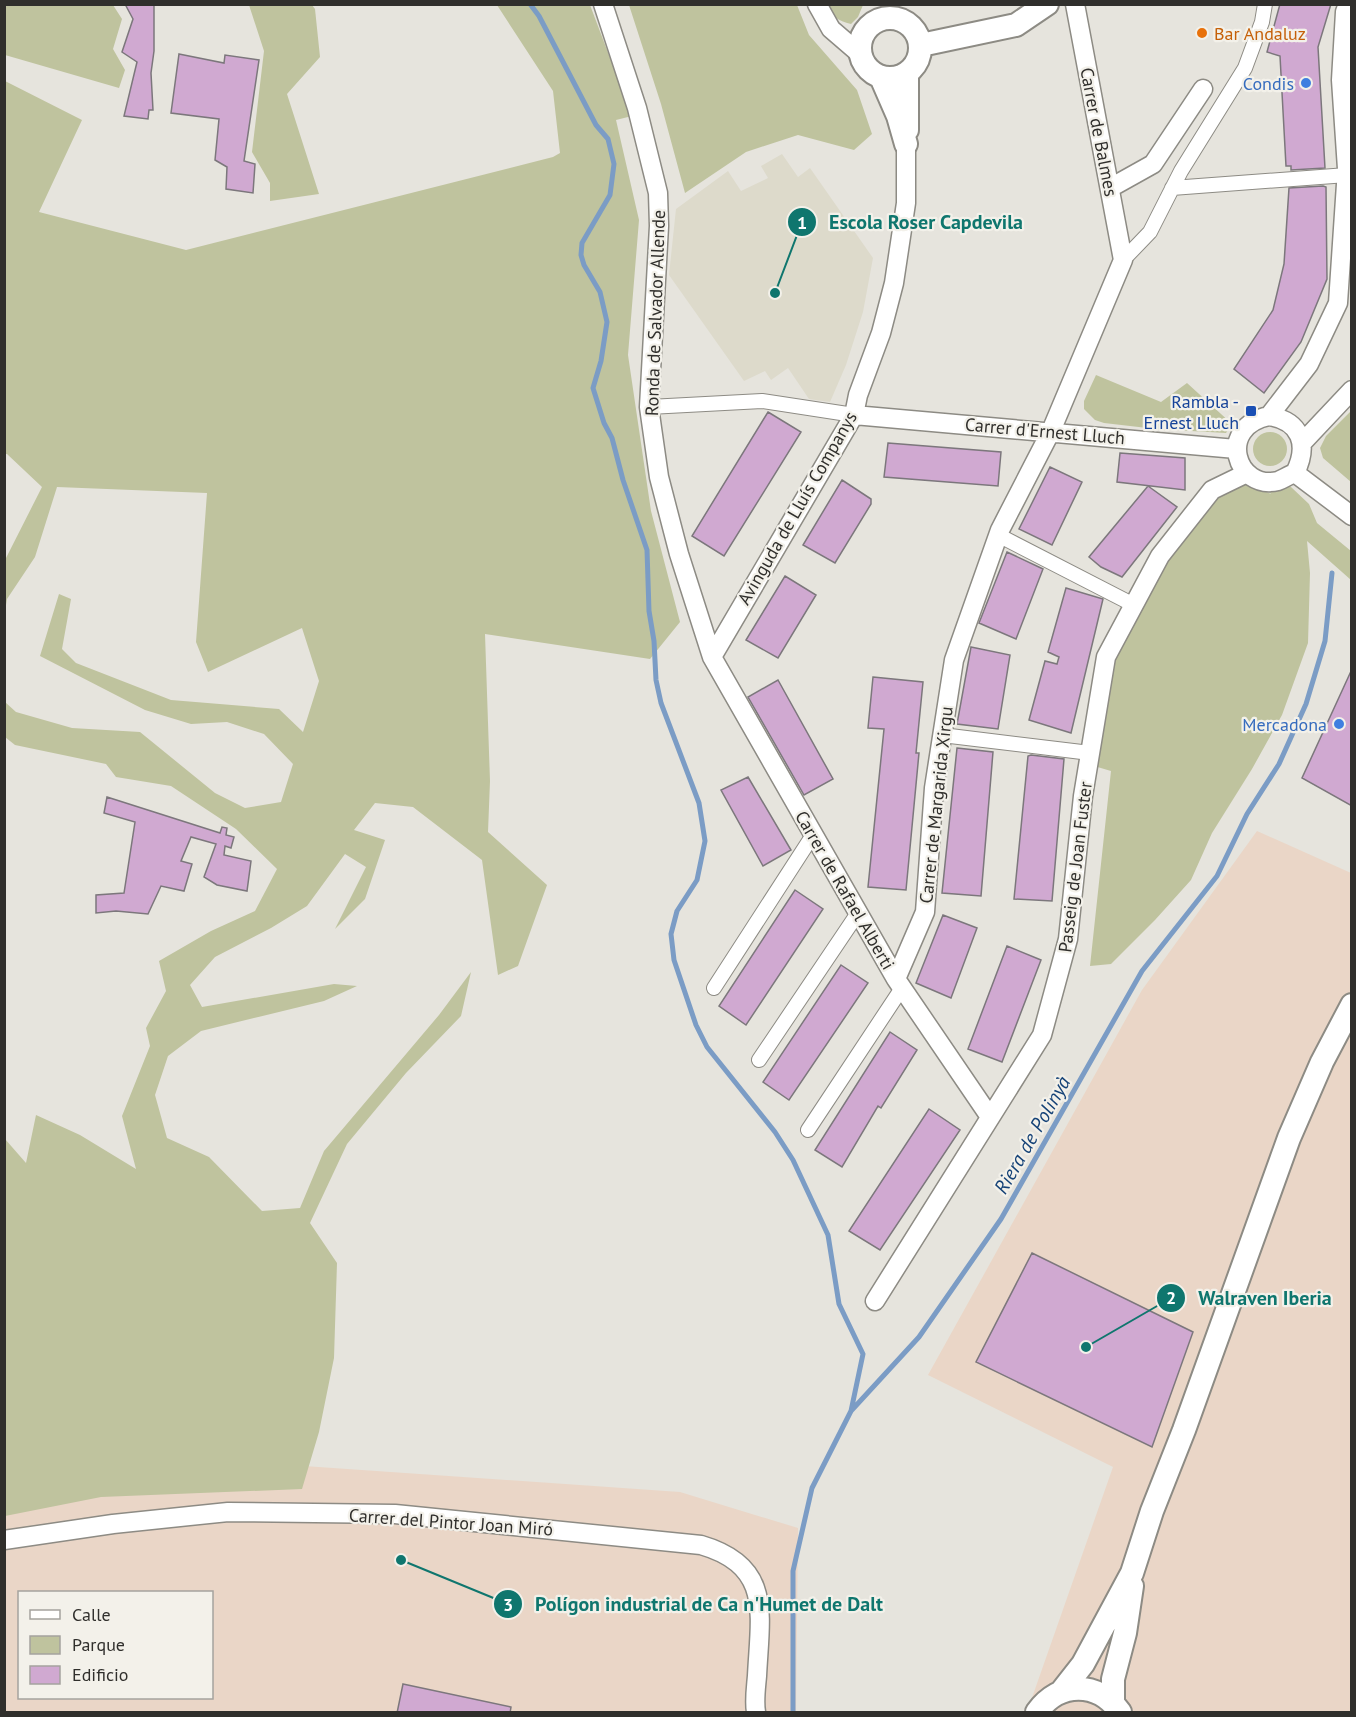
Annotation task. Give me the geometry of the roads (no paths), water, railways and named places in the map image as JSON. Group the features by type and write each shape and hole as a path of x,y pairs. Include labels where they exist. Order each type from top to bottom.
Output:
{"street":[{"name":"Ronda de Salvador Allende","path":"603,4 637,108 658,193 659,226 650,407 659,477 712,657"},
{"path":"818,4 831,30 860,54 865,66 881,77 893,78 907,74 920,57 921,45 911,25 890,11 882,18 871,14 862,37 860,54"},
{"path":"921,45 1016,25 1047,4"},
{"name":"Carrer de Balmes","path":"1075,4 1124,260"},
{"path":"1124,260 1150,232 1172,188 1245,68 1262,22 1265,4"},
{"path":"1269,416 1309,364 1338,303 1347,175 1341,80 1345,12 1348,4"},
{"path":"906,144 907,74"},
{"path":"881,77 898,116 906,144"},
{"path":"1110,188 1153,164 1203,89"},
{"name":"Avinguda de Lluís Companys","path":"712,657 854,415 858,394 881,333 894,283 906,203 906,144"},
{"path":"1172,188 1347,175"},
{"name":"Carrer de Margarida Xirgu","path":"899,983 925,912 934,788 954,660 998,535 1051,431 1124,260"},
{"path":"1302,443 1352,390"},
{"path":"650,407 762,401 854,415"},
{"name":"Carrer d'Ernest Lluch","path":"854,415 1236,449"},
{"path":"1269,416 1287,421 1296,429 1302,443 1303,452 1295,473 1279,481 1267,482 1247,473 1238,460 1236,449 1239,436 1247,425 1269,416"},
{"name":"Passeig de Joan Fuster","path":"875,1301 1042,1035 1068,939 1083,796 1106,657 1160,556 1212,489 1247,473"},
{"path":"1295,473 1352,516"},
{"path":"998,535 1134,605"},
{"name":"Carrer de Rafael Alberti","path":"712,657 899,983 990,1117"},
{"path":"942,735 1090,753"},
{"path":"714,988 813,835"},
{"path":"759,1060 858,913"},
{"path":"808,1130 899,983"},
{"path":"1037,1713 1045,1703 1061,1692 1083,1664 1132,1573 1289,1138 1322,1062 1352,1005"},
{"name":"Carrer del Pintor Joan Miró","path":"4,1540 113,1524 228,1512 395,1514 701,1545 716,1549 740,1563 749,1573 755,1587 759,1624 756,1713"},
{"path":"1117,1708 1113,1679 1125,1633 1132,1592 1132,1573"},
{"path":"1061,1692 1084,1689 1105,1696 1117,1708"}],"waterway":[{"path":"530,4 539,16 596,125 608,139 614,164 610,195 582,243 581,255 584,265 600,292 607,322 601,361 593,388 604,423 612,438 623,480 647,550 649,611 654,641 656,680 661,703 699,803 705,841 697,880 677,911 671,934 674,960 696,1025 707,1047 775,1132 793,1160 828,1235 839,1304 863,1354 851,1411"},
{"name":"Riera de Polinyà","path":"793,1712 793,1571 812,1488 851,1411 919,1337 1001,1219 1142,971 1217,876 1247,814 1279,764 1306,704 1325,641 1332,573"}],"place":[{"name":"Bar Andaluz","path":"1202,33"},
{"name":"Condis","path":"1306,83"},
{"name":"Escola Roser Capdevila","path":"775,293"},
{"name":"Rambla - Ernest Lluch","path":"1251,411"},
{"name":"Mercadona","path":"1339,724"},
{"name":"Walraven Iberia","path":"1086,1347"},
{"name":"Polígon industrial de Ca n'Humet de Dalt","path":"401,1560"}]}
